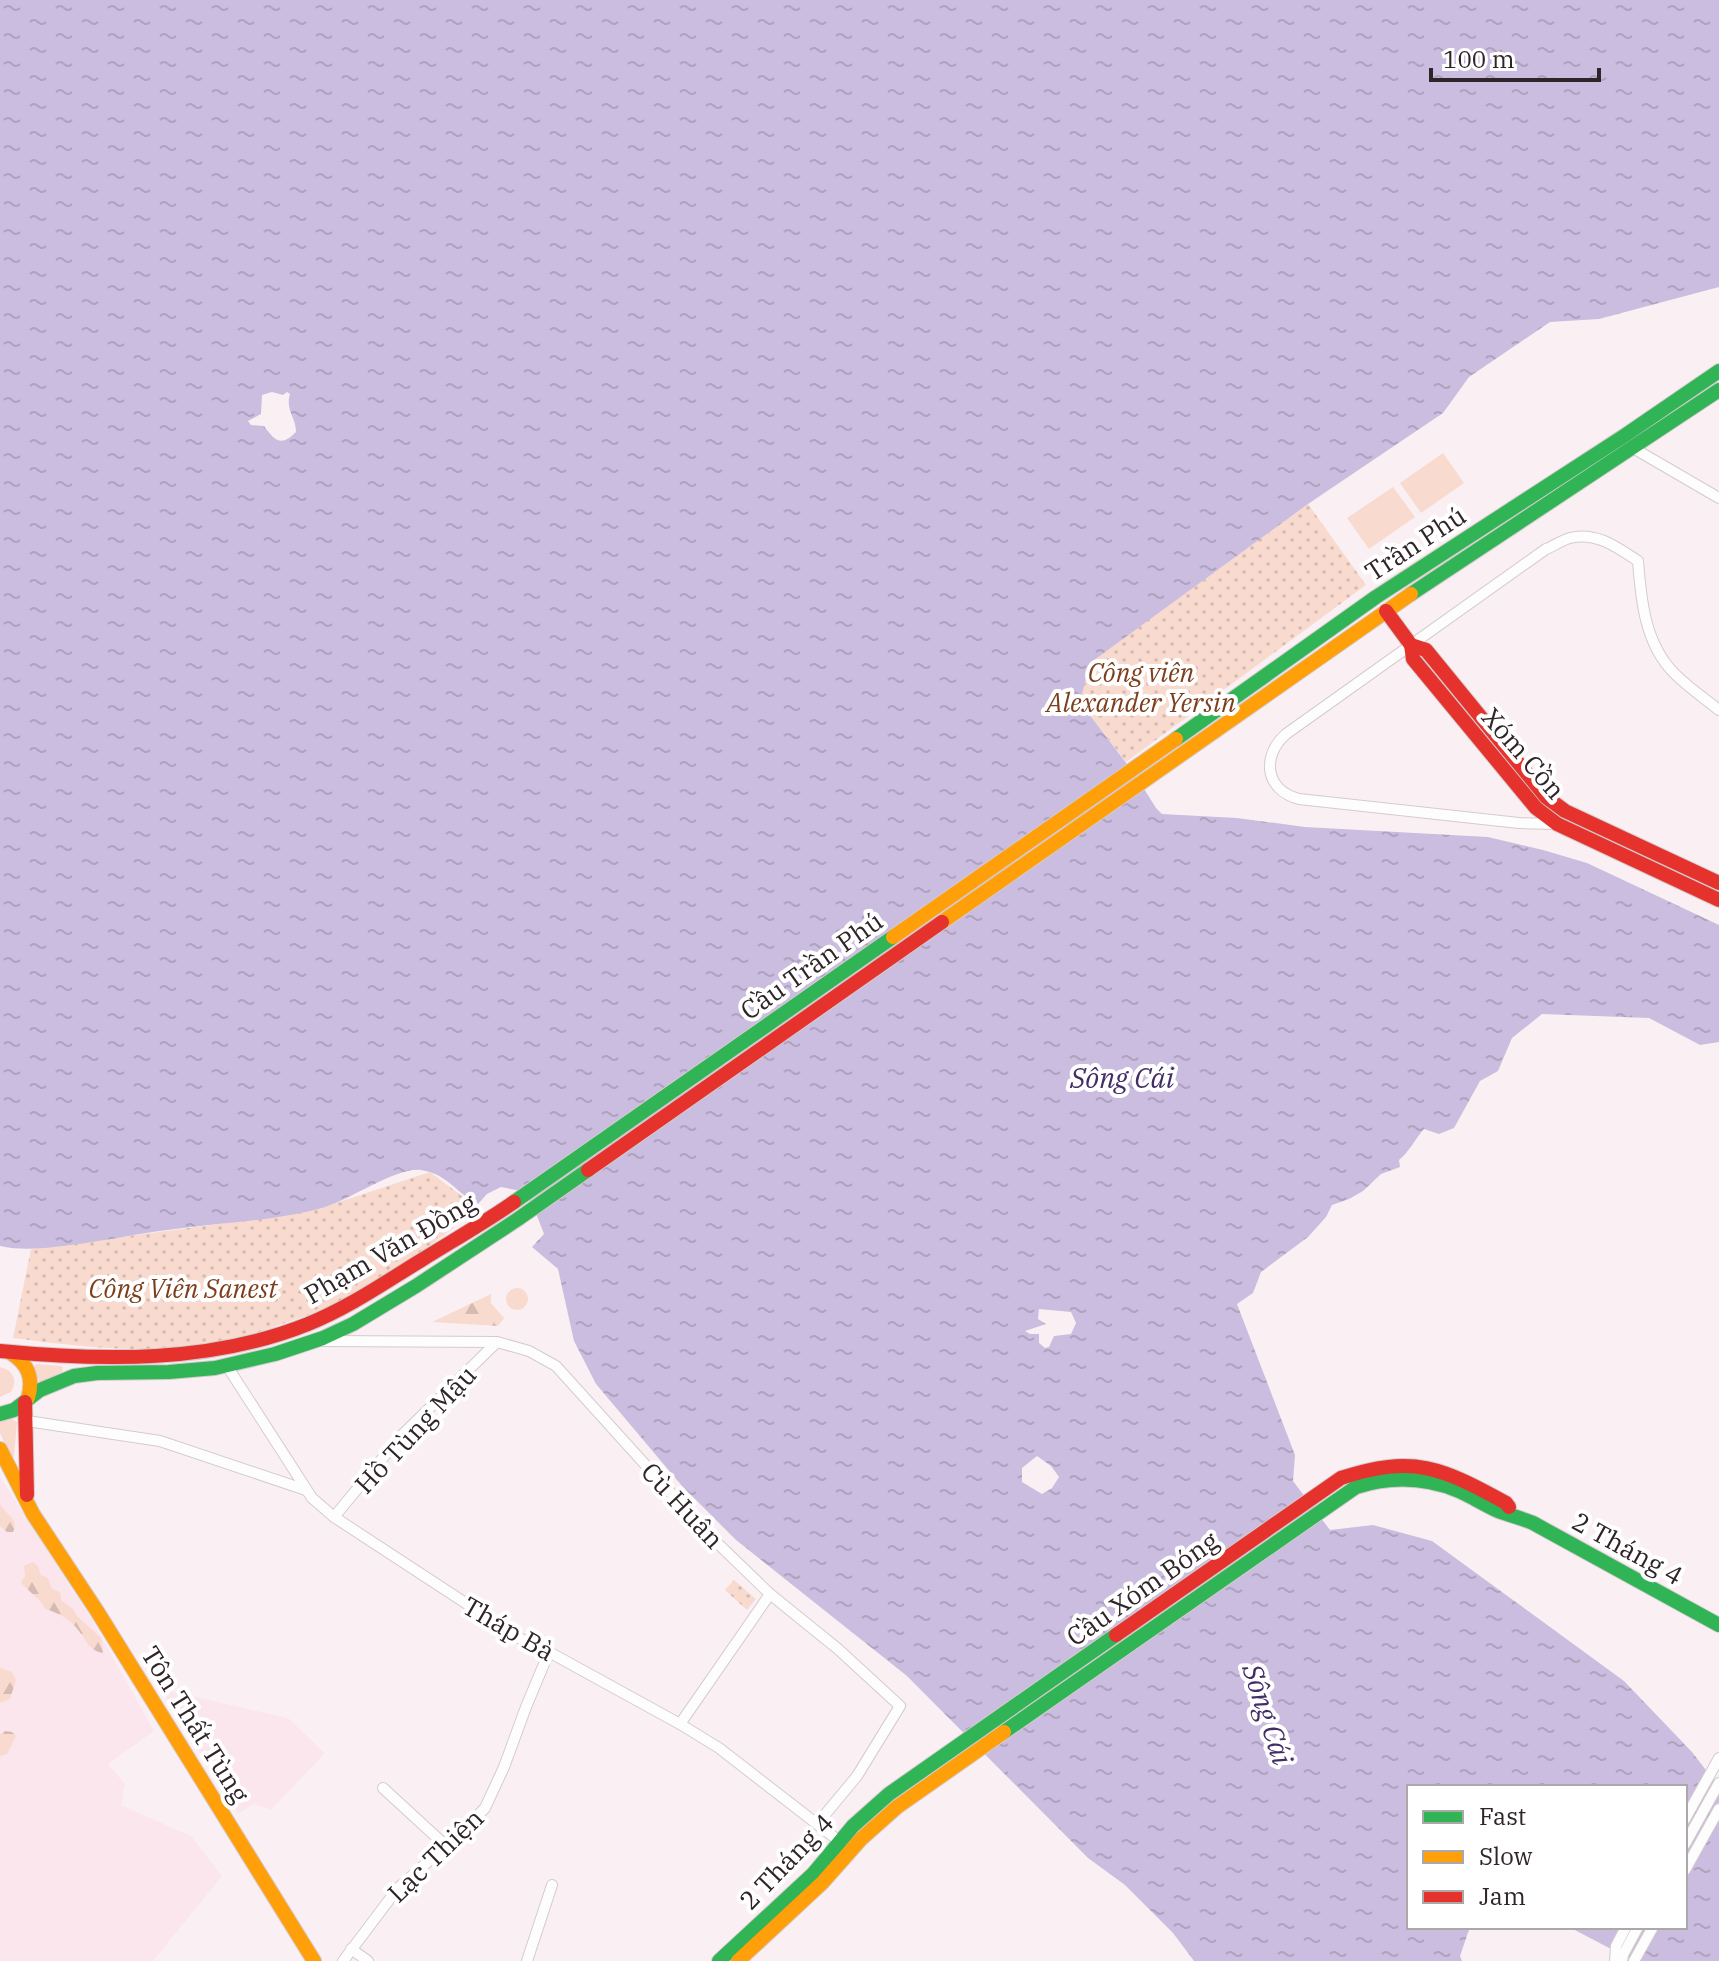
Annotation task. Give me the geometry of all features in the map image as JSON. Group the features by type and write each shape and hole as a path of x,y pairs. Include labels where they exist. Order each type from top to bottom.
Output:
{"main road":[{"name":"Trần Phú","path":"1152,776 1629,442 1719,371"},
{"name":"Trần Phú","path":"1142,763 1376,597 1719,390"},
{"name":"Xóm Cồn","path":"1376,597 1411,645 1413,659 1536,808 1719,883"},
{"name":"Cầu Trần Phú","path":"507,1207 1142,763"},
{"name":"Cầu Trần Phú","path":"518,1219 1152,776"},
{"name":"Xóm Cồn","path":"1561,818 1719,900"},
{"name":"Phạm Văn Đồng","path":"4,1348 42,1355 142,1357 203,1352 266,1338 308,1324 351,1304 507,1207"},
{"name":"Phạm Văn Đồng","path":"0,1414 17,1410 26,1400 74,1376 207,1370 271,1355 311,1341 351,1325 518,1219"},
{"name":"Phạm Văn Đồng","path":"4,1348 25,1363 29,1371 32,1380 26,1400"},
{"name":"Tôn Thất Tùng","path":"26,1400 25,1482 33,1514"},
{"name":"Tôn Thất Tùng","path":"0,1449 33,1514 97,1611 314,1961"},
{"name":"2 Tháng 4","path":"1437,1476 1459,1491 1501,1512 1513,1514 1719,1625"},
{"name":"Cầu Xóm Bóng","path":"893,1801 1350,1490 1385,1479 1437,1476"},
{"name":"2 Tháng 4","path":"719,1961 813,1874 839,1841 893,1801"},
{"name":"2 Tháng 4","path":"738,1961 822,1883 893,1801"}],"street":[{"path":"1629,442 1719,498"},
{"path":"1561,818 1519,823 1299,799 1287,796 1280,790 1270,772 1269,761 1278,740 1546,549 1569,538 1596,538 1612,544 1638,561 1641,596 1657,650 1675,674 1719,710"},
{"path":"360,1319 357,1334 371,1341"},
{"name":"Cù Huân","path":"311,1341 497,1342 529,1351 556,1366 708,1534 770,1594 838,1649 900,1706 857,1776 818,1823"},
{"name":"Hồ Tùng Mậu","path":"334,1517 401,1436 497,1342"},
{"name":"Tháp Bà","path":"227,1366 306,1490 334,1517 519,1638 719,1748 839,1841"},
{"path":"27,1421 160,1441 306,1490"},
{"path":"680,1724 770,1594"},
{"name":"Lạc Thiện","path":"343,1961 398,1888 479,1815 493,1795 549,1652"},
{"path":"1687,1815 1719,1758"},
{"path":"1687,1840 1719,1783"},
{"path":"383,1788 446,1846"},
{"path":"1687,1866 1719,1809"},
{"path":"527,1961 552,1885"},
{"path":"1620,1959 1616,1946 1625,1929"},
{"path":"1620,1959 1637,1929"},
{"path":"1634,1961 1652,1929"},
{"path":"351,1949 368,1961"}],"shaded area":[{"path":"0,1477 92,1620 154,1731 108,1764 125,1784 121,1805 191,1836 222,1876 153,1961 0,1961"},
{"path":"161,1689 288,1718 325,1753 271,1810 254,1804 238,1814"}],"green space":[{"path":"1443,453 1464,483 1421,513 1400,483"},
{"path":"1393,487 1415,517 1369,549 1347,518"},
{"name":"Công viên Alexander Yersin","path":"1308,504 1366,585 1126,762 1080,702 1089,663"},
{"name":"Công Viên Sanest","path":"430,1172 479,1209 386,1276 322,1310 227,1342 174,1349 120,1349 13,1338 31,1249 287,1215 327,1206"},
{"path":"517,1288 525,1291 528,1299 525,1307 517,1310 509,1307 506,1299 509,1291"},
{"path":"491,1294 491,1303 504,1318 498,1326 432,1322"},
{"path":"36,1364 62,1366 63,1371 42,1383 34,1367"},
{"path":"0,1367 11,1373 14,1383 11,1392 0,1397"},
{"path":"12,1419 17,1422 14,1457 11,1458 0,1433 0,1422"},
{"path":"0,1504 15,1524 13,1532 7,1532 0,1526"},
{"path":"33,1562 41,1575 48,1578 52,1589 60,1592 61,1600 101,1638 103,1653 92,1648 68,1620 45,1609 22,1584 24,1566"},
{"path":"734,1580 756,1599 747,1610 725,1590"},
{"path":"0,1668 12,1672 16,1680 10,1699 0,1703"},
{"path":"5,1731 16,1736 7,1754 0,1756 0,1734"}],"water":[{"name":"Sông Cái","path":"0,0 1719,0 1719,287 1599,319 1550,322 1469,377 1443,413 1308,504 1090,663 1080,702 1162,814 1237,818 1305,827 1488,837 1587,863 1719,925 1719,1042 1700,1045 1649,1018 1542,1014 1512,1038 1498,1071 1480,1081 1454,1128 1439,1134 1424,1129 1399,1160 1400,1167 1381,1174 1363,1191 1332,1205 1308,1237 1261,1272 1253,1293 1237,1304 1295,1455 1293,1481 1330,1530 1373,1525 1432,1541 1624,1681 1692,1752 1719,1787 1719,1961 1634,1961 1573,1929 1687,1929 1687,1785 1407,1785 1407,1929 1469,1929 1460,1956 1462,1961 1194,1961 1173,1933 1125,1885 1088,1858 907,1676 736,1540 682,1486 596,1384 574,1341 558,1269 532,1247 544,1234 532,1203 516,1190 501,1187 487,1194 478,1204 438,1176 411,1170 336,1203 288,1215 54,1247 0,1246","holes":["272,392 283,395 287,392 290,394 289,405 296,432 282,441 264,426 251,425 248,421 261,414 262,395","1039,1309 1071,1312 1076,1323 1071,1334 1054,1336 1049,1347 1045,1348 1039,1343 1039,1334 1025,1331 1046,1324 1038,1319","1037,1456 1051,1466 1059,1477 1052,1488 1042,1494 1022,1482 1022,1468"]}],"traffic: fast":[{"path":"1176,739 1376,597 1719,371"},
{"path":"1411,594 1719,390"},
{"path":"514,1202 893,937"},
{"path":"0,1414 14,1410 40,1390 74,1376 215,1368 275,1354 323,1338 353,1324 416,1286 588,1170"},
{"path":"1004,1732 1356,1487 1382,1481 1421,1481 1459,1491 1498,1511 1533,1523 1719,1625"},
{"path":"719,1961 813,1874 853,1826 889,1794 1116,1635"}],"traffic: slow":[{"path":"942,922 1411,594"},
{"path":"893,937 1176,739"},
{"path":"11,1353 28,1372 28,1398"},
{"path":"0,1449 33,1514 97,1611 314,1961"},
{"path":"738,1961 822,1883 861,1839 897,1807 1004,1732"}],"traffic: jam":[{"path":"1386,611 1411,645 1413,659 1536,808 1557,824 1719,900"},
{"path":"1411,645 1426,650 1546,797 1565,811 1719,883"},
{"path":"588,1170 942,922"},
{"path":"0,1351 78,1356 156,1356 233,1346 271,1337 323,1318 352,1303 514,1202"},
{"path":"25,1402 27,1495"},
{"path":"1116,1635 1341,1478 1389,1467 1427,1468 1463,1481 1509,1507"}]}
